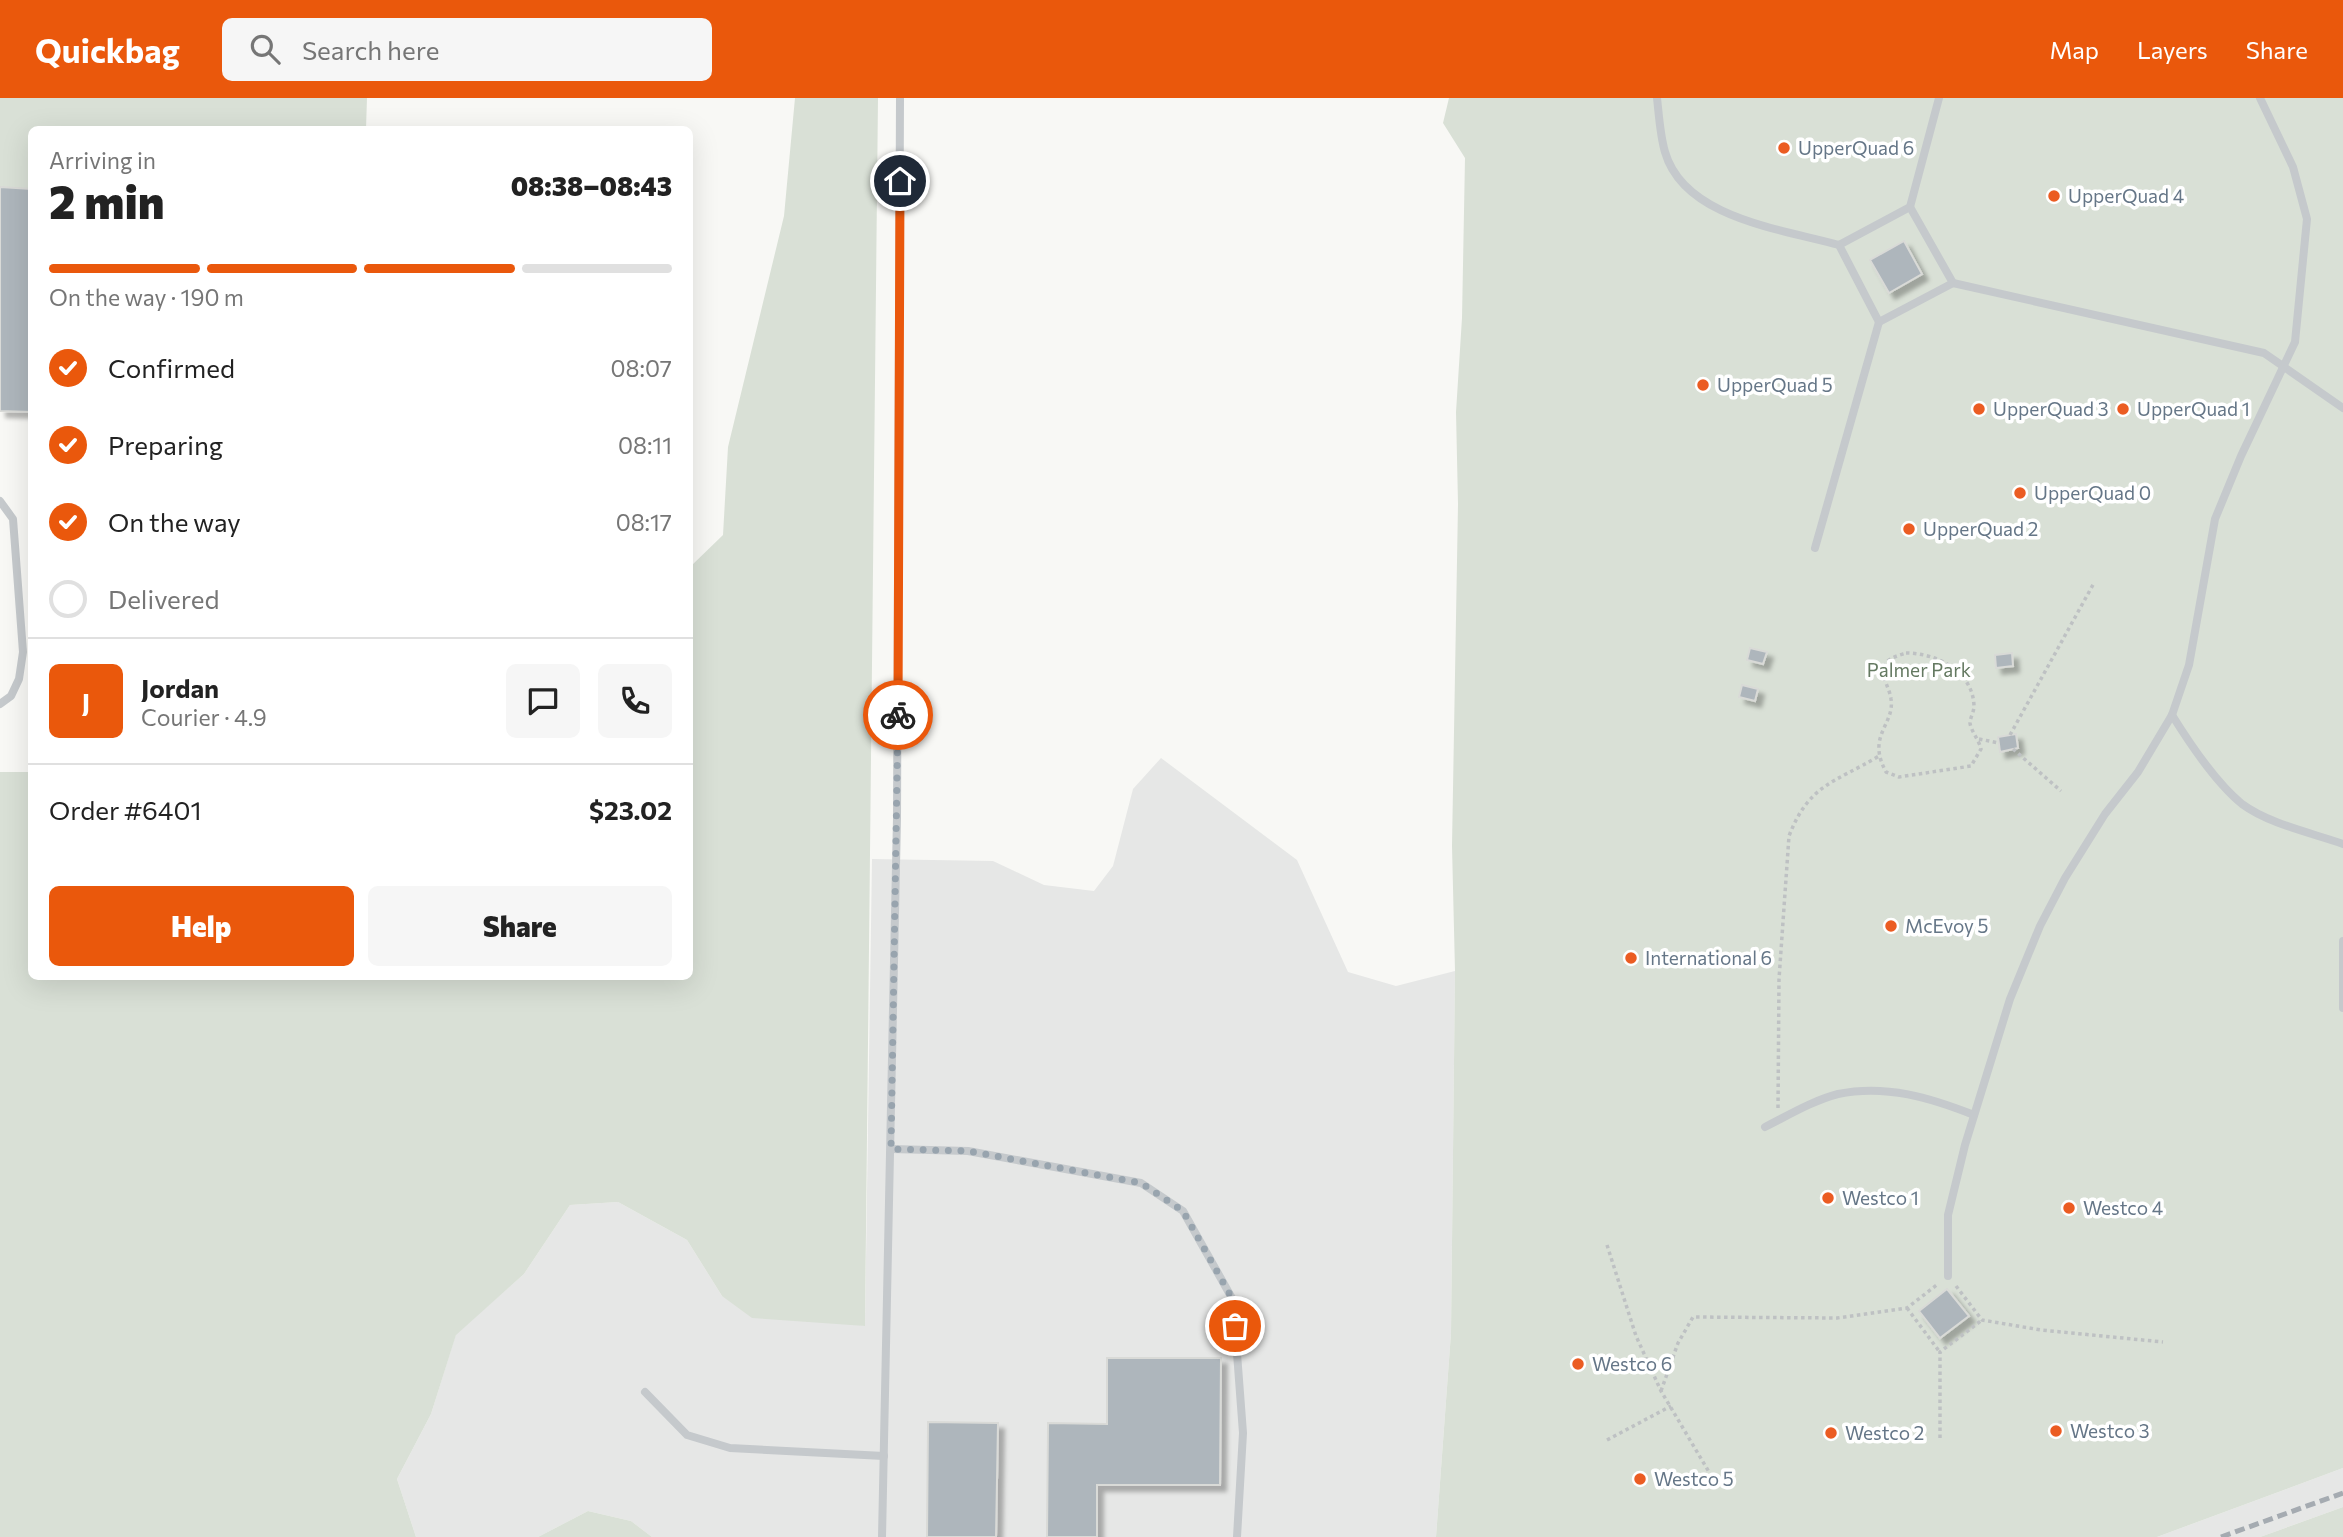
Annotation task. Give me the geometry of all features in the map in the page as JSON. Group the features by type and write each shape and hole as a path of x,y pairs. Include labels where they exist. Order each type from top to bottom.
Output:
{"lane":[{"path":"882,1537 897,818 900,98"},
{"path":"1657,98 1665,153 1682,185 1717,211 1839,245 1910,207"},
{"path":"1939,98 1910,207 1953,283"},
{"path":"1948,1276 1948,1215 2010,999 2040,926 2065,878 2105,814 2138,772 2172,715 2189,665 2215,519 2295,342 2307,219 2293,167 2260,98"},
{"path":"1815,548 1879,322 1839,245"},
{"path":"1879,322 1953,283 2264,354 2343,408"},
{"path":"0,501 13,519 23,652 19,679 11,696 0,704"},
{"path":"2172,715 2192,748 2243,804 2278,821 2343,844"},
{"path":"2343,941 2343,1008"},
{"path":"1765,1127 1838,1094 1889,1091 1931,1098 1975,1115"},
{"path":"891,1149 968,1151 1141,1183 1183,1211 1233,1300 1243,1433 1237,1537"},
{"path":"645,1392 687,1435 730,1448 884,1456"}],"path":[{"path":"2011,735 2094,583"},
{"path":"1981,749 1970,722 1974,705 1963,680 1936,656 1906,653 1892,657 1885,663 1882,672 1892,701 1891,712 1881,729 1879,756 1886,772 1899,777 1971,766 1987,743"},
{"path":"1978,737 1987,743 1999,743"},
{"path":"2013,749 2061,791"},
{"path":"1778,1121 1779,979 1789,836 1797,815 1814,792 1879,756"},
{"path":"1607,1245 1636,1336 1661,1391 1709,1472"},
{"path":"1661,1391 1678,1343 1693,1317 1837,1318 1907,1308 1948,1276 1982,1320 2041,1330 2163,1342"},
{"path":"1907,1308 1940,1352 1940,1438"},
{"path":"1940,1352 1982,1320"},
{"path":"1607,1440 1671,1406"}],"shaded area":[{"path":"1161,758 1297,860 1348,972 1396,986 1455,971 1451,1333 1436,1537 652,1537 631,1521 588,1511 538,1537 416,1537 397,1479 431,1414 456,1334 524,1274 570,1205 618,1202 687,1240 722,1296 865,1326 872,859 993,861 1044,885 1094,891 1113,866 1133,789"},
{"path":"2343,1468 2343,1507 2260,1537 2157,1537"}],"green space":[{"path":"0,98 367,98 366,126 28,126 28,189 0,187"},
{"path":"795,98 878,98 865,1326 752,1318 722,1296 687,1240 618,1202 570,1205 524,1274 456,1335 431,1414 397,1479 416,1537 0,1537 0,772 28,772 28,980 693,980 693,564 723,535 728,447 784,216"},
{"name":"Palmer Park","path":"1449,98 2343,98 2343,1468 2157,1537 1436,1537 1451,1333 1455,971 1452,846 1458,504 1456,412 1462,318 1465,158 1443,123"},
{"path":"2343,1507 2343,1537 2260,1537"},
{"path":"588,1511 631,1521 652,1537 538,1537"}],"building":[{"path":"0,187 28,189 28,412 0,411"},
{"path":"1904,241 1922,274 1889,293 1870,260"},
{"path":"1750,648 1767,652 1763,664 1747,660"},
{"path":"2012,653 2013,666 1996,668 1995,655"},
{"path":"1742,685 1758,689 1755,701 1739,697"},
{"path":"2016,734 2018,748 2000,752 1998,737"},
{"path":"1947,1289 1969,1316 1940,1338 1919,1311"},
{"path":"1107,1358 1221,1358 1220,1485 1097,1485 1097,1537 1047,1537 1048,1423 1107,1424"},
{"path":"928,1422 998,1423 996,1537 927,1537"}],"railway":[{"path":"2221,1537 2343,1493"}],"way so far":[{"path":"898,715 891,1149 968,1151 1141,1183 1183,1211 1233,1300 1235,1326"}],"place":[{"name":"UpperQuad 6","path":"1784,148"},
{"name":"UpperQuad 4","path":"2054,196"},
{"name":"UpperQuad 5","path":"1703,385"},
{"name":"UpperQuad 3","path":"1979,409"},
{"name":"UpperQuad 1","path":"2123,409"},
{"name":"UpperQuad 0","path":"2020,493"},
{"name":"UpperQuad 2","path":"1909,529"},
{"name":"McEvoy 5","path":"1891,926"},
{"name":"International 6","path":"1631,958"},
{"name":"Westco 1","path":"1828,1198"},
{"name":"Westco 4","path":"2069,1208"},
{"name":"Westco 6","path":"1578,1364"},
{"name":"Westco 3","path":"2056,1431"},
{"name":"Westco 2","path":"1831,1433"},
{"name":"Westco 5","path":"1640,1479"}],"route":[{"path":"898,715 900,181"}]}
